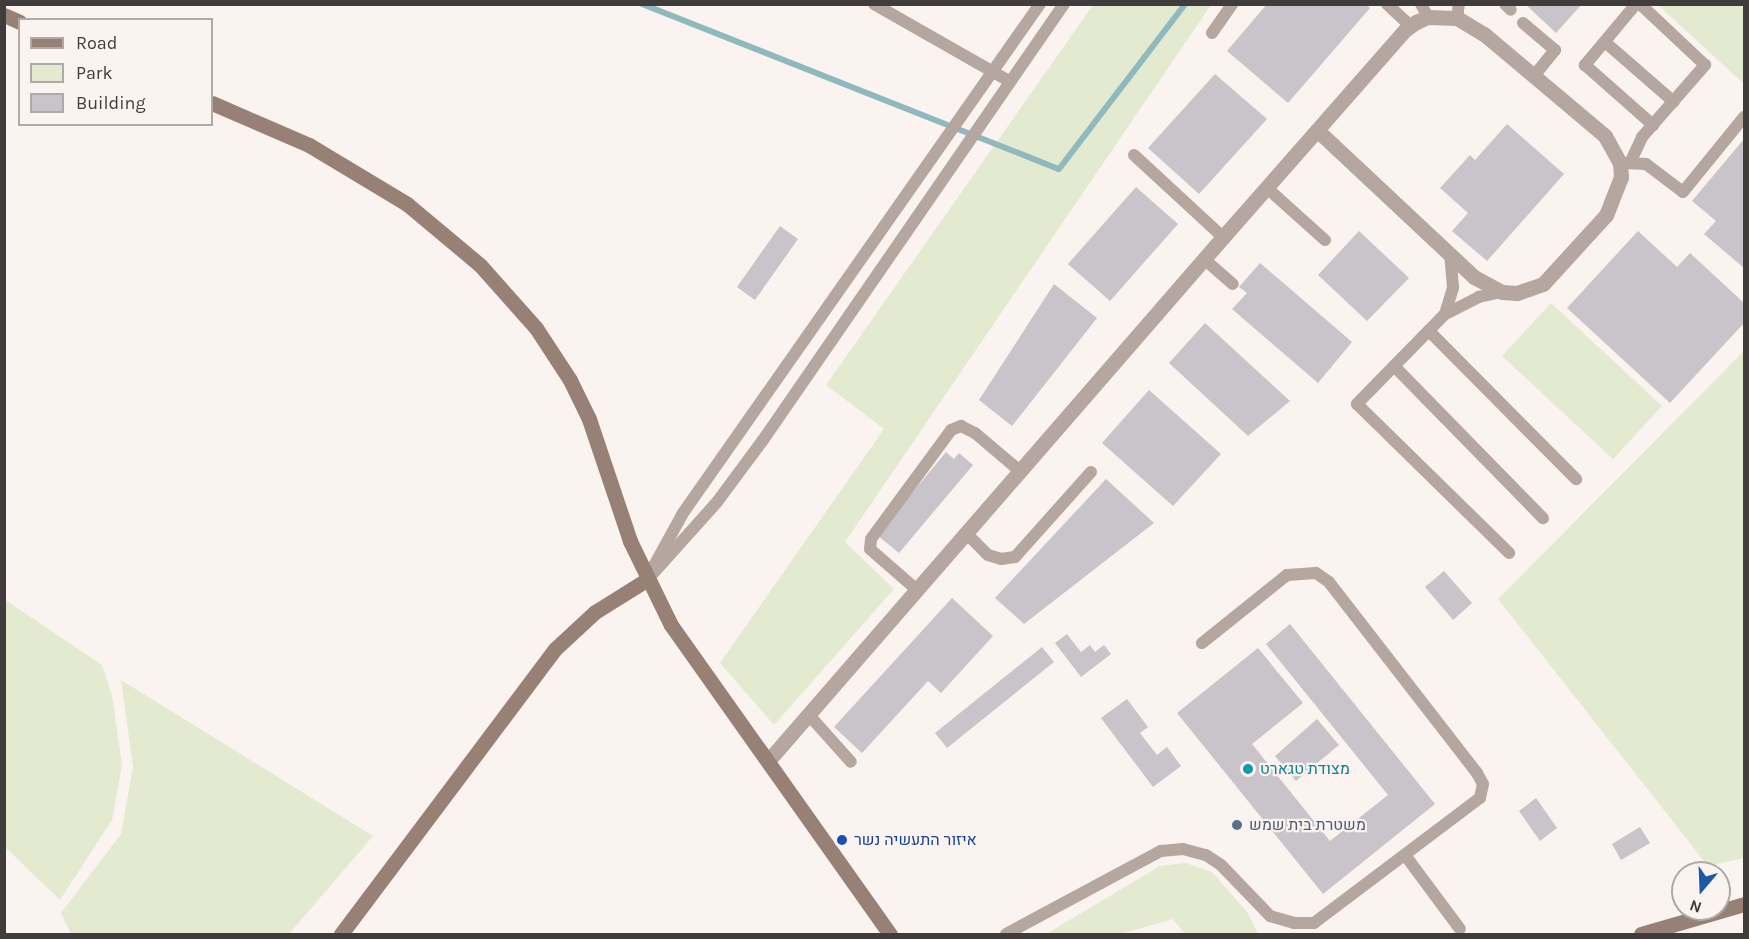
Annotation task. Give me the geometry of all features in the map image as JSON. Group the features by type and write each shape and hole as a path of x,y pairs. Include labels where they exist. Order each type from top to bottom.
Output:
{"main road":[{"path":"4,15 18,21"},
{"path":"213,104 309,145 407,204 480,265 536,328 570,380 589,419 630,541 648,579 689,652 890,934"},
{"path":"341,934 555,649 596,612 648,579"},
{"path":"1641,934 1744,904"}],"street":[{"path":"768,760 1223,237 1317,130 1425,11 1458,11 1605,136 1625,163 1619,189 1606,215 1543,284 1517,293 1502,292 1487,286 1450,255 1317,130"}],"lane":[{"path":"874,4 1009,81"},
{"path":"648,579 683,513 1040,4"},
{"path":"648,579 717,501 764,440 1064,4"},
{"path":"1212,33 1232,4"},
{"path":"1387,4 1411,26"},
{"path":"1625,163 1653,125 1705,65 1638,4 1585,65 1653,125"},
{"path":"1523,23 1555,50 1534,76"},
{"path":"1605,42 1674,102"},
{"path":"1625,163 1646,164 1683,192 1744,117"},
{"path":"1134,155 1223,237"},
{"path":"1267,188 1325,240"},
{"path":"1445,314 1453,287 1450,255"},
{"path":"1204,259 1233,284"},
{"path":"1502,292 1479,297 1445,314 1357,404 1509,553"},
{"path":"1429,331 1576,479"},
{"path":"1394,366 1543,518"},
{"path":"917,590 870,549 871,539 951,430 961,426 975,433 1020,471"},
{"path":"966,533 988,555 1000,559 1015,557 1091,472"},
{"path":"1006,934 1161,851 1183,849 1206,855 1221,865 1270,916 1294,923 1314,923 1470,808 1480,798 1482,784 1329,582 1316,573 1287,575 1202,643"},
{"path":"808,714 851,762"},
{"path":"1406,855 1460,929"}],"green space":[{"path":"1093,5 1211,5 845,542 894,589 774,725 720,663 884,429 826,385"},
{"path":"1658,5 1744,5 1744,84"},
{"path":"1551,303 1662,406 1613,459 1502,356"},
{"path":"1744,351 1744,858 1730,861 1704,861 1498,599"},
{"path":"4,599 102,665 112,695 122,765 112,820 60,900 5,847"},
{"path":"121,680 373,836 289,934 71,934 61,913 121,834 133,767"},
{"path":"1186,863 1212,872 1247,912 1258,934 1185,934 1173,919 1120,934 1046,934 1160,866"}],"building":[{"path":"1267,4 1366,4 1370,8 1288,103 1227,51"},
{"path":"1525,4 1582,4 1556,33"},
{"path":"1215,74 1267,119 1199,194 1148,148"},
{"path":"1507,124 1564,174 1487,261 1452,231 1468,213 1440,188 1470,155 1475,160"},
{"path":"1744,139 1744,268 1704,234 1716,221 1692,201"},
{"path":"1136,187 1178,224 1110,301 1068,264"},
{"path":"780,226 798,239 755,300 737,287"},
{"path":"1359,231 1409,278 1367,321 1318,275"},
{"path":"1638,231 1677,267 1690,253 1744,303 1744,323 1670,403 1567,308"},
{"path":"1260,263 1352,342 1318,383 1232,309 1247,293 1239,287"},
{"path":"1054,284 1097,318 1012,426 979,400"},
{"path":"1205,323 1290,401 1248,436 1169,363"},
{"path":"1149,390 1221,454 1173,506 1102,443"},
{"path":"946,452 954,459 959,453 973,465 899,553 877,535"},
{"path":"1106,479 1154,523 1024,624 995,598"},
{"path":"1444,571 1472,603 1453,620 1425,587"},
{"path":"952,598 993,636 941,693 928,681 862,753 834,727"},
{"name":"מצודת טגארט","path":"1290,624 1435,804 1323,894 1177,713 1258,648 1303,703 1252,744 1330,841 1388,795 1266,644"},
{"path":"1067,634 1081,652 1090,645 1095,652 1104,645 1111,654 1081,677 1055,643"},
{"path":"1042,647 1054,662 947,748 935,733"},
{"path":"1127,699 1148,727 1140,733 1157,755 1167,747 1181,766 1153,787 1101,718"},
{"path":"1317,719 1339,745 1296,781 1275,756"},
{"path":"1536,798 1557,828 1540,841 1519,811"},
{"path":"1640,827 1650,843 1621,860 1612,844"}],"waterway":[{"path":"642,4 1059,169 1185,4"}],"place":[{"name":"מצודת טגארט","path":"1248,769"},
{"name":"משטרת בית שמש","path":"1237,825"},
{"name":"איזור התעשיה נשר","path":"842,840"}]}
